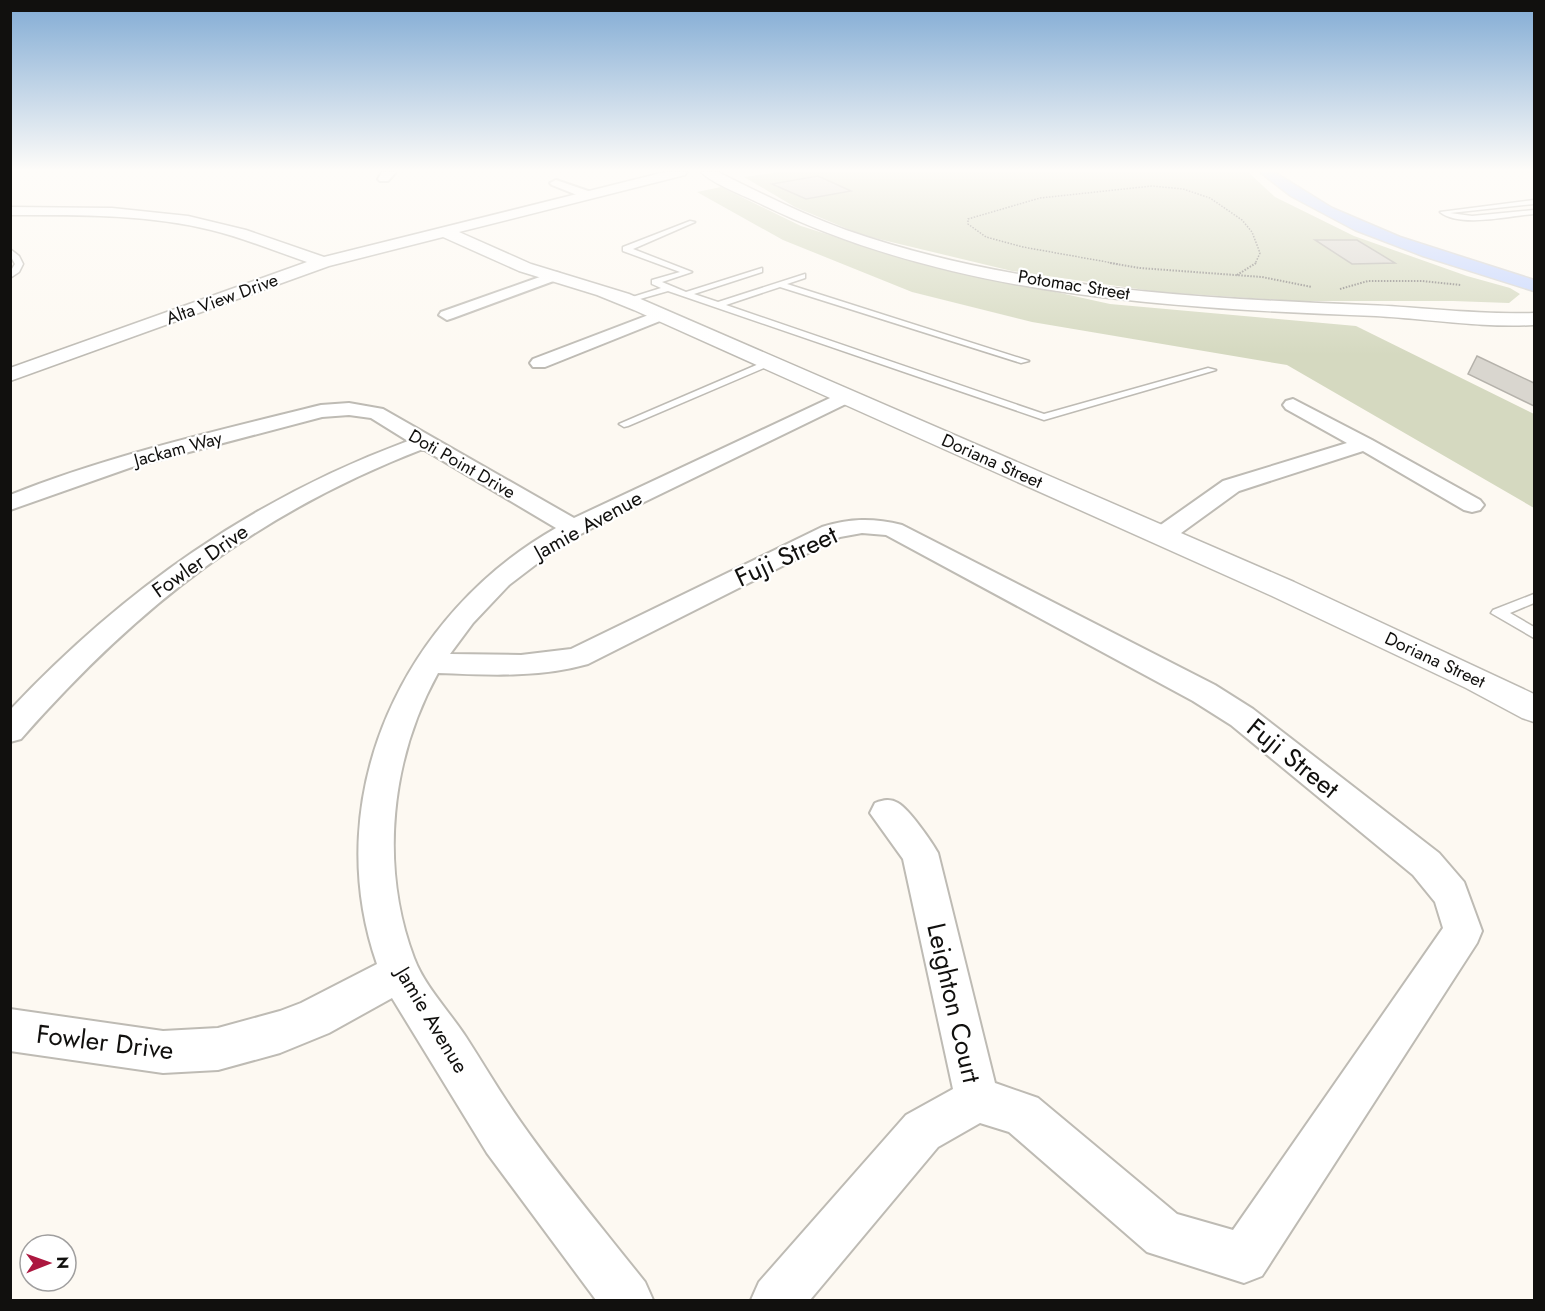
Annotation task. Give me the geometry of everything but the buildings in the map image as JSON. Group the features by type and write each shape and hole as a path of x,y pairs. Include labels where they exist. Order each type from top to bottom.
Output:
{"main road":[{"path":"1381,233 1437,255 1534,286"}],"street":[{"path":"239,233 323,262"},
{"name":"Alta View Drive","path":"10,375 323,262 434,233"},
{"name":"Doriana Street","path":"447,233 507,261 629,301 1161,536 1478,680 1534,709"},
{"name":"Potomac Street","path":"843,233 931,261 1042,282 1188,301 1260,307 1421,312 1456,317 1534,319"},
{"path":"447,315 554,276"},
{"name":"Potomac Street","path":"1421,312 1442,307 1514,309 1534,305"},
{"path":"539,363 659,316"},
{"name":"Jamie Avenue","path":"627,1300 510,1147 400,973 385,926 378,882 376,840 378,799 386,761 411,693 428,663 455,626 494,585 519,564 573,528 845,397"},
{"path":"1293,405 1472,505"},
{"name":"Doti Point Drive","path":"349,409 376,413 573,528"},
{"name":"Jackam Way","path":"10,503 58,484 117,465 321,411 349,409"},
{"name":"Fowler Drive","path":"10,731 100,638 136,607 208,553 246,528 322,485 359,467 424,442"},
{"path":"1161,536 1231,486 1365,444"},
{"name":"Fuji Street","path":"428,663 542,665 578,657 831,532 853,526 885,527 1194,688 1242,717 1426,864 1451,894 1463,931 1244,1258 1164,1235 1022,1114 977,1100"},
{"name":"Leighton Court","path":"777,1300 922,1131 977,1100 920,853 887,813"},
{"name":"Fowler Drive","path":"10,1030 163,1052 218,1049 246,1043 314,1018 400,973"}],"lane":[{"path":"665,233 626,249 688,272 655,282 1044,417 1211,370"},
{"path":"10,251 18,256 21,264 18,272 10,276"},
{"path":"687,294 759,270"},
{"path":"719,305 802,276"},
{"path":"780,284 1024,361"},
{"path":"629,301 668,288"},
{"path":"624,424 768,363"},
{"path":"1534,598 1498,613 1534,633"}],"path":[{"path":"981,233 986,237 1023,247 1140,268 1237,275 1318,288"},
{"path":"1237,275 1255,264 1260,253 1252,233"},
{"path":"1330,289 1342,289 1368,281 1393,280 1468,286"}],"green space":[{"path":"771,233 824,233 905,259 1110,304 1356,326 1534,414 1534,508 1287,365 1032,322 912,292"},
{"path":"858,233 1348,233 1467,276 1510,288 1520,294 1509,303 1296,301 1159,292 1012,271"}]}
